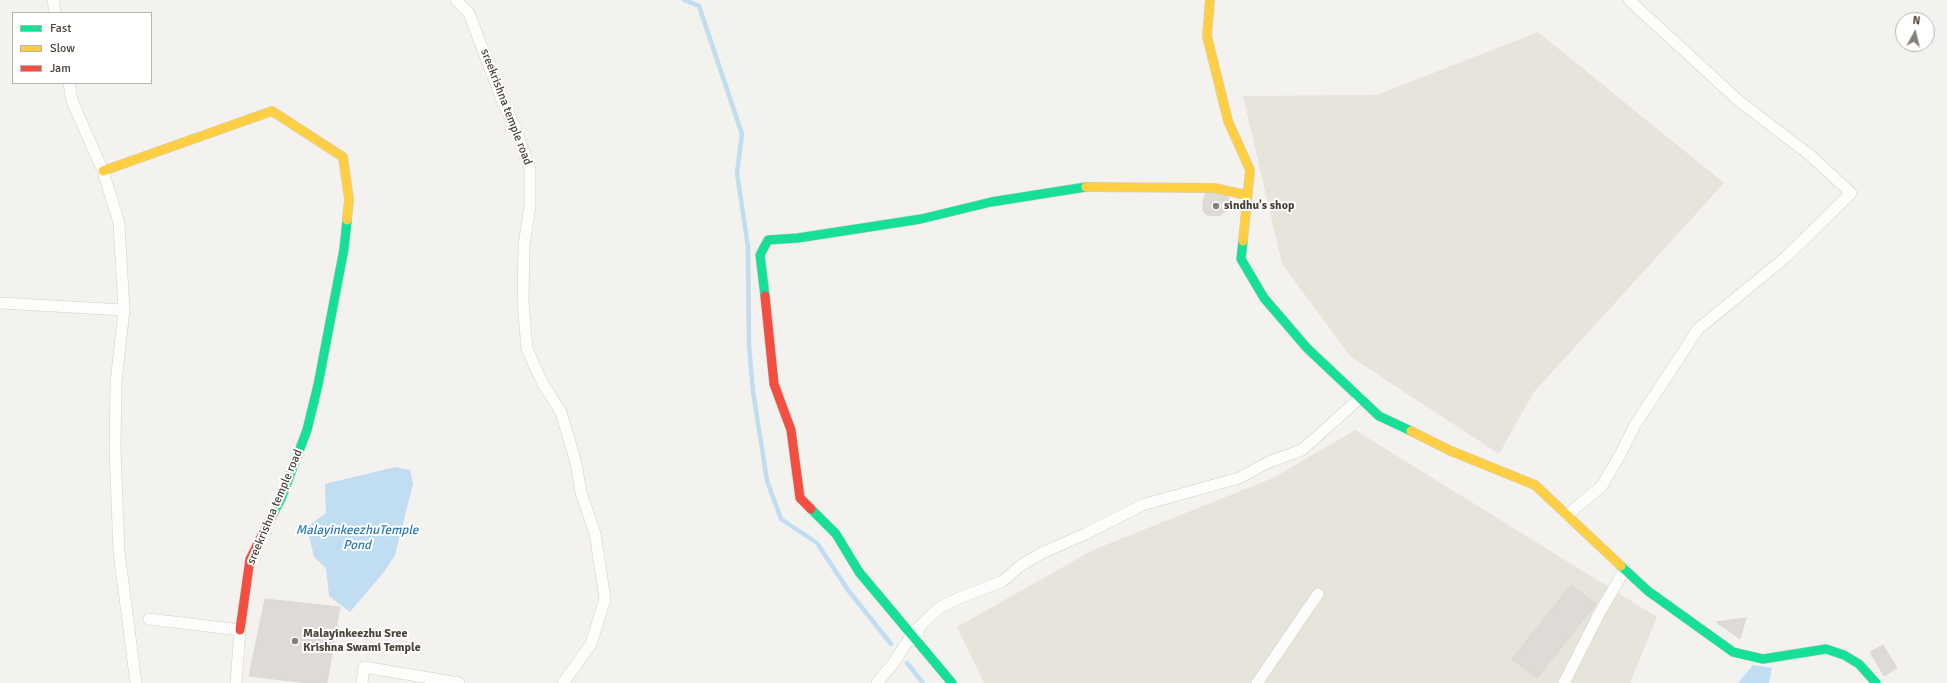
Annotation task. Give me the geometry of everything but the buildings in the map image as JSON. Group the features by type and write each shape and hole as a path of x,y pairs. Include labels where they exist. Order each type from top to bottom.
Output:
{"street":[{"path":"53,0 55,12"},
{"name":"sreekrishna temple road","path":"456,0 469,13 502,100 516,129 530,169 530,206 524,245 523,301 526,349 543,384 561,412 576,463 581,493 595,533 605,599 591,644 563,683"},
{"path":"1210,0 1207,36 1228,121 1250,170 1241,259 1264,298 1307,348 1379,416 1451,451 1535,485 1648,591 1733,652 1763,659 1826,649 1844,655 1859,664 1876,683"},
{"path":"1567,515 1602,486 1635,425 1698,329 1786,257 1851,193 1811,156 1739,101 1629,0"},
{"path":"69,84 72,101 103,171 119,223 124,310 116,382 115,448 119,552 136,683"},
{"name":"sreekrishna temple road","path":"103,171 272,111 343,157 349,199 344,250 318,385 307,430 281,499 250,559 240,630"},
{"path":"952,683 859,572 836,534 800,498 791,430 774,384 770,333 760,255 768,240 798,238 921,219 991,202 1090,186 1214,188 1247,195"},
{"path":"0,303 124,310"},
{"path":"877,683 914,638 920,626 939,608 959,598 1003,581 1020,566 1042,553 1085,534 1142,505 1239,478 1269,462 1302,450 1360,398"},
{"path":"1564,683 1599,614 1625,569"},
{"path":"1257,683 1318,594"},
{"path":"150,619 240,630 236,683"},
{"path":"362,683 364,667 459,683"}],"shaded area":[{"path":"1538,32 1724,183 1534,392 1499,454 1351,357 1282,264 1243,96 1377,95"},
{"path":"1355,430 1657,617 1630,683 984,683 957,627 1093,550 1273,478"}],"water":[{"name":"MalayinkeezhuTemple Pond","path":"395,467 410,470 413,484 395,555 384,572 350,612 329,596 326,568 314,557 307,527 326,513 325,484"},
{"path":"1753,665 1772,668 1769,683 1738,683"}],"waterway":[{"path":"684,0 699,6 742,134 737,173 748,247 749,346 753,391 767,481 781,519 817,543 848,590 891,644"},
{"path":"907,663 923,683"}],"traffic: fast":[{"path":"765,296 760,255 768,240 798,238 921,219 991,202 1086,187"},
{"path":"273,514 281,499 307,430 318,385 344,249 347,220"},
{"path":"1243,241 1241,259 1264,298 1307,348 1379,416 1411,431"},
{"path":"811,509 836,534 859,572 952,683"},
{"path":"1621,566 1648,591 1733,652 1763,659 1826,649 1844,655 1859,664 1876,683"}],"traffic: slow":[{"path":"1210,0 1207,36 1228,121 1250,170 1243,241"},
{"path":"103,171 272,111 343,157 349,199 347,220"},
{"path":"1086,187 1214,188 1247,195"},
{"path":"1411,431 1451,451 1535,485 1621,566"}],"traffic: jam":[{"path":"765,296 774,384 791,430 800,498 811,509"},
{"path":"240,630 250,559 273,514"}],"place":[{"name":"sindhu's shop","path":"1216,206"},
{"name":"Malayinkeezhu Sree Krishna Swami Temple","path":"295,641"}]}
